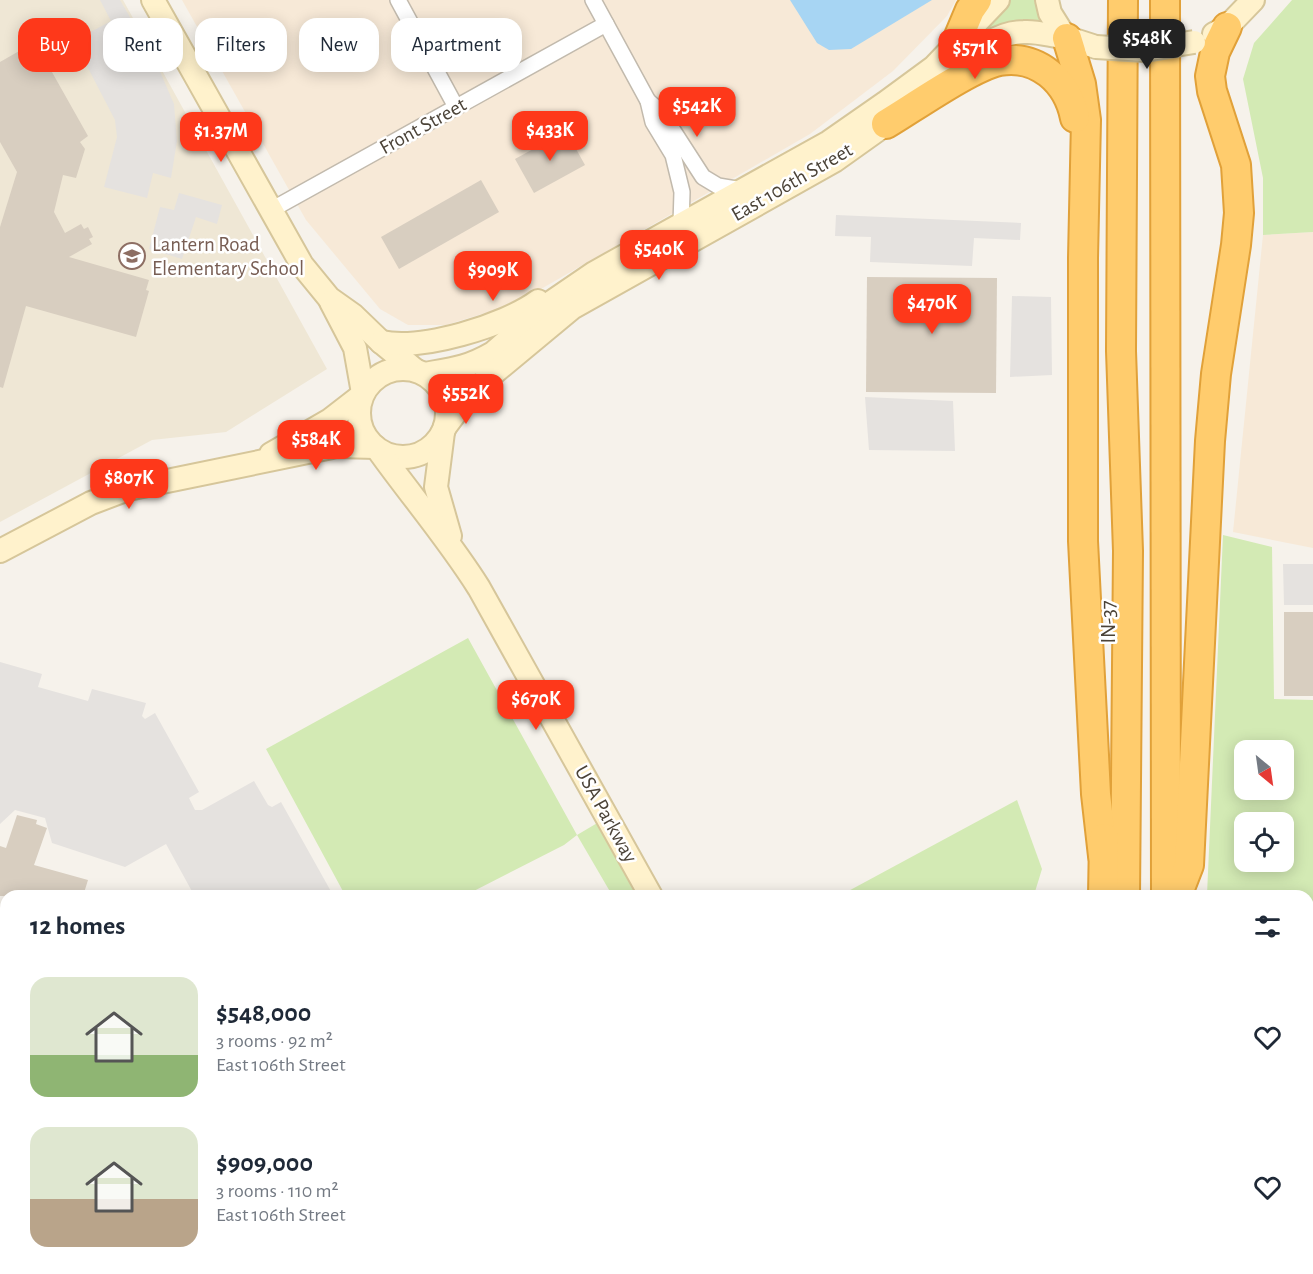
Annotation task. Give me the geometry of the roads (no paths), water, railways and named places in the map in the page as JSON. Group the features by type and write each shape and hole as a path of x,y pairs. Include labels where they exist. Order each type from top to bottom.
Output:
{"highway":[{"path":"954,48 969,10 977,0"},
{"path":"1124,0 1121,351 1128,551 1125,890"},
{"path":"1165,0 1166,890"},
{"path":"1179,890 1189,865 1209,441 1222,328 1239,221 1236,165 1212,91 1210,76 1215,52 1229,25"},
{"path":"1066,38 1081,84 1086,120 1083,258 1083,541 1096,794 1103,856"},
{"path":"886,124 972,73 998,62 1027,62 1050,73 1066,92 1076,121 1083,258"},
{"name":"IN-37","path":"1103,890 1108,704 1106,413 1121,351"}],"main road":[{"path":"153,0 270,210 302,265 328,298 355,348 362,395 359,420 364,435 377,449"},
{"name":"East 106th Street","path":"419,372 468,366 493,353 553,301 594,273 829,142 934,67 998,0"},
{"path":"1047,0 1050,13 1066,38"},
{"path":"1229,25 1238,0"},
{"path":"1229,25 1253,0"},
{"name":"East 106th Street","path":"444,429 472,391 572,308 834,161 886,124 998,37 1024,32 1066,38 1096,47 1145,50 1194,42 1229,25"},
{"path":"381,342 406,345 484,327 529,307 569,278 594,273"},
{"path":"0,551 108,495 164,480 337,446 377,449 401,457 416,455 429,449 444,429 447,412 444,397 436,383 419,372 352,315 328,298"},
{"path":"254,464 330,420 362,395 372,381 385,372 400,368 419,372"},
{"name":"USA Parkway","path":"444,429 436,469 436,487 453,546"},
{"name":"USA Parkway","path":"377,449 432,524 453,546 484,596 648,890"}],"street":[{"path":"398,0 456,107"},
{"path":"593,0 648,101 653,122 673,155 682,192 681,224"},
{"name":"Front Street","path":"270,210 606,24"},
{"path":"648,101 661,112 703,177 718,186 742,190"}],"water":[{"path":"790,0 932,0 851,49 829,50 817,43"}],"place":[{"name":"Lantern Road Elementary School","path":"132,256"}]}
